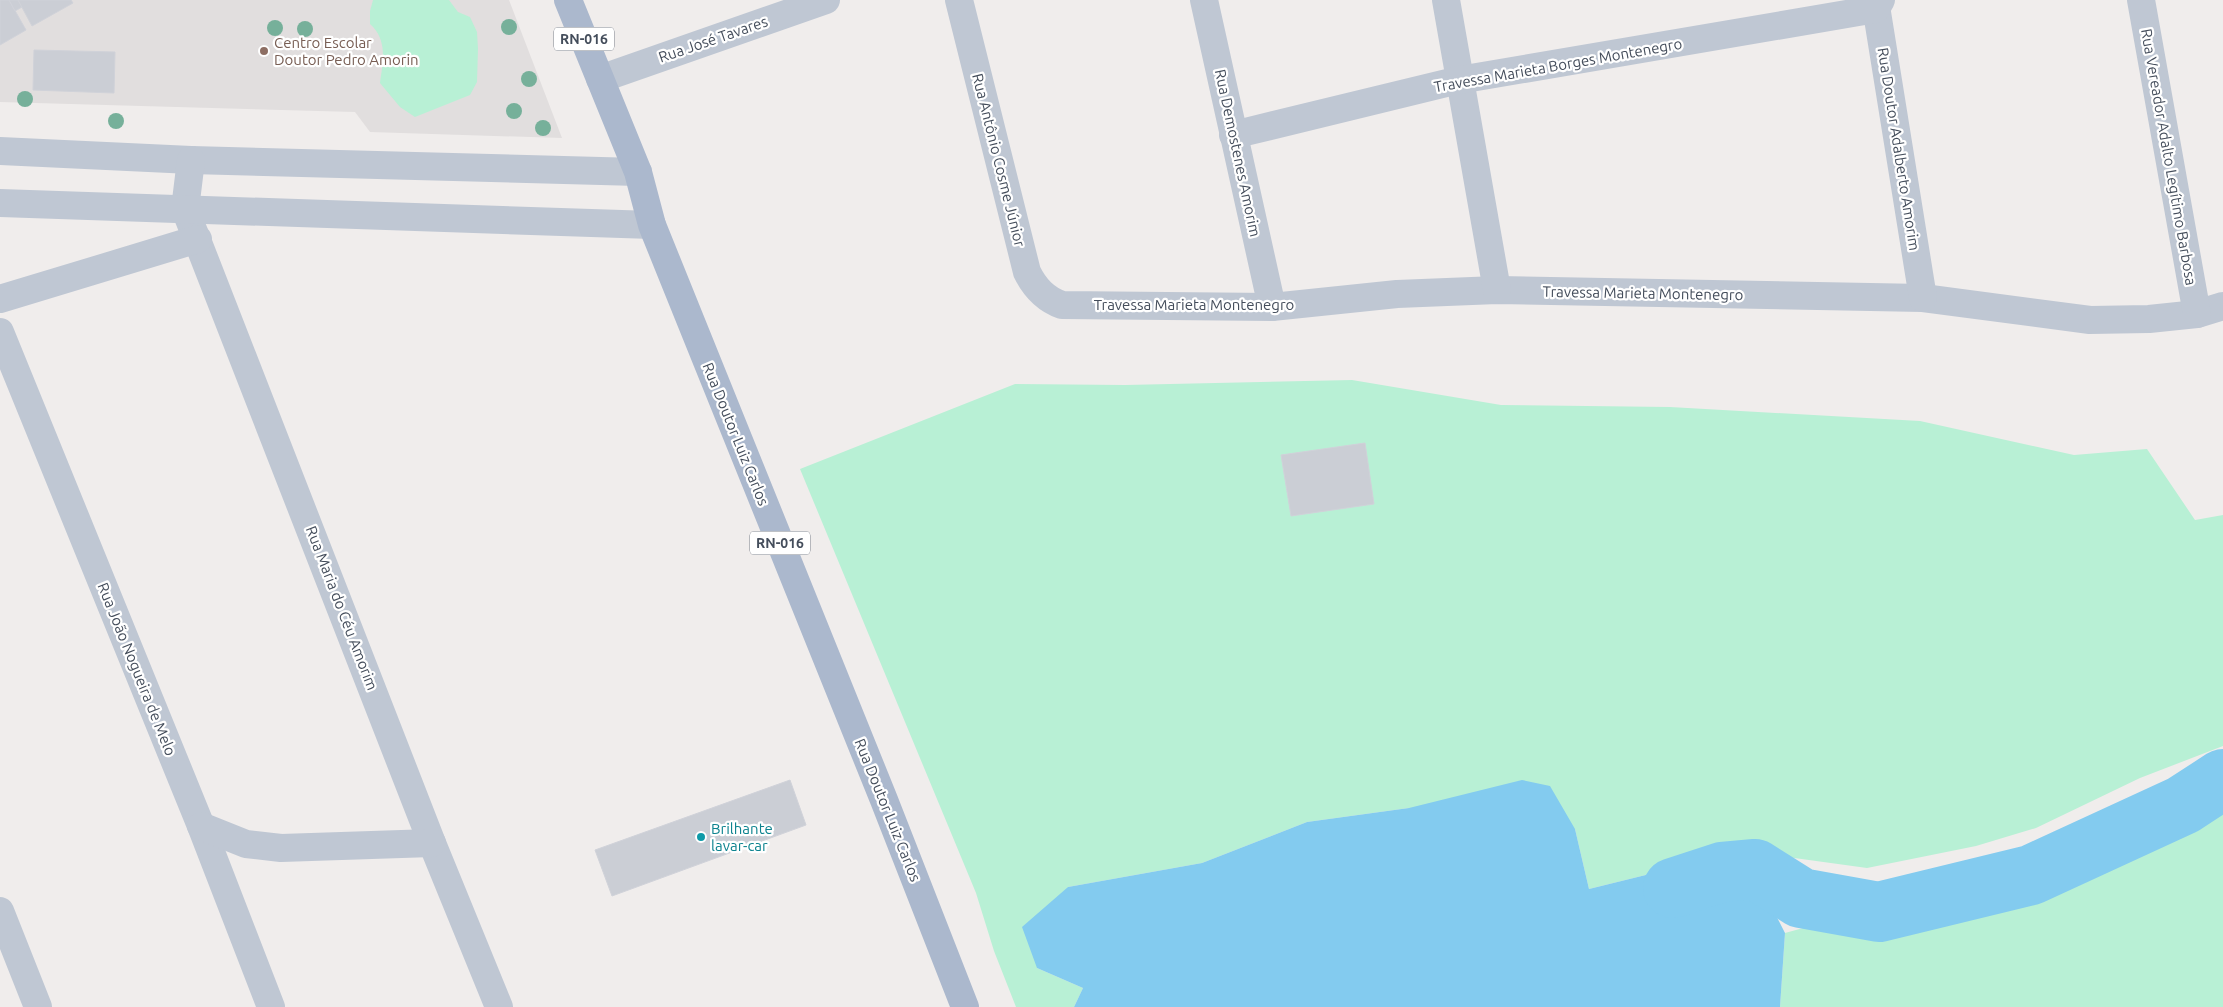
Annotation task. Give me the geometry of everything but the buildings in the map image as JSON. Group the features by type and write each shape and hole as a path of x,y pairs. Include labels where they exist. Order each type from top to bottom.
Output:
{"main road":[{"name":"Rua Doutor Luiz Carlos","path":"568,0 638,172 652,225 884,800 965,1007"}],"street":[{"name":"Rua José Tavares","path":"600,79 826,0"},
{"name":"Rua Antônio Cosme Júnior","path":"960,0 1027,272 1032,282 1049,300 1062,305"},
{"name":"Rua Demostenes Amorim","path":"1204,0 1272,307"},
{"path":"1446,0 1497,290"},
{"name":"Rua Vereador Adalto Legítimo Barbosa","path":"2141,0 2197,314"},
{"name":"Travessa Marieta Borges Montenegro","path":"1233,134 1460,80 1878,3"},
{"name":"Rua Doutor Adalberto Amorim","path":"1878,3 1923,298"},
{"path":"0,151 191,160 638,172"},
{"path":"185,209 191,160"},
{"path":"0,203 652,225"},
{"name":"Rua Maria do Céu Amorim","path":"185,209 432,843 499,1007"},
{"path":"0,299 198,239"},
{"name":"Travessa Marieta Montenegro","path":"1062,305 1272,307 1397,294 1497,290 1923,298 2090,320 2150,319 2197,314 2223,306"},
{"name":"Rua João Nogueira de Melo","path":"0,332 201,826 271,1007"},
{"path":"201,826 246,844 281,848 432,843"},
{"path":"0,910 38,1007"}],"shaded area":[{"name":"Centro Escolar Doutor Pedro Amorin","path":"0,0 509,0 562,138 370,132 355,112 0,102"}],"green space":[{"path":"373,0 449,0 458,12 470,17 477,32 478,49 477,82 470,95 415,117 400,107 380,83 383,52 380,37 370,24 370,11"},
{"path":"1352,380 1501,405 1670,407 1920,421 2074,455 2147,449 2195,520 2223,515 2223,746 2140,778 2036,828 1976,846 1867,868 1743,851 1589,889 1575,829 1409,808 1307,822 1202,863 1068,887 1037,968 1083,988 1074,1007 1016,1007 994,951 976,893 800,469 1015,384 1125,385"},
{"path":"2223,810 2223,1007 1780,1007 1785,933 1825,922 1916,931 1993,909 2096,875"}],"water":[{"path":"1522,780 1550,786 1575,829 1589,889 1743,851 1785,933 1780,1007 1074,1007 1083,988 1037,968 1022,927 1068,887 1202,863 1307,822 1409,808"}],"waterway":[{"path":"1673,888 1722,872 1755,869 1801,898 1879,912 2031,875 2183,805 2223,779"}],"place":[{"name":"Centro Escolar Doutor Pedro Amorin","path":"264,51"},
{"name":"Brilhante lavar-car","path":"701,837"}]}
